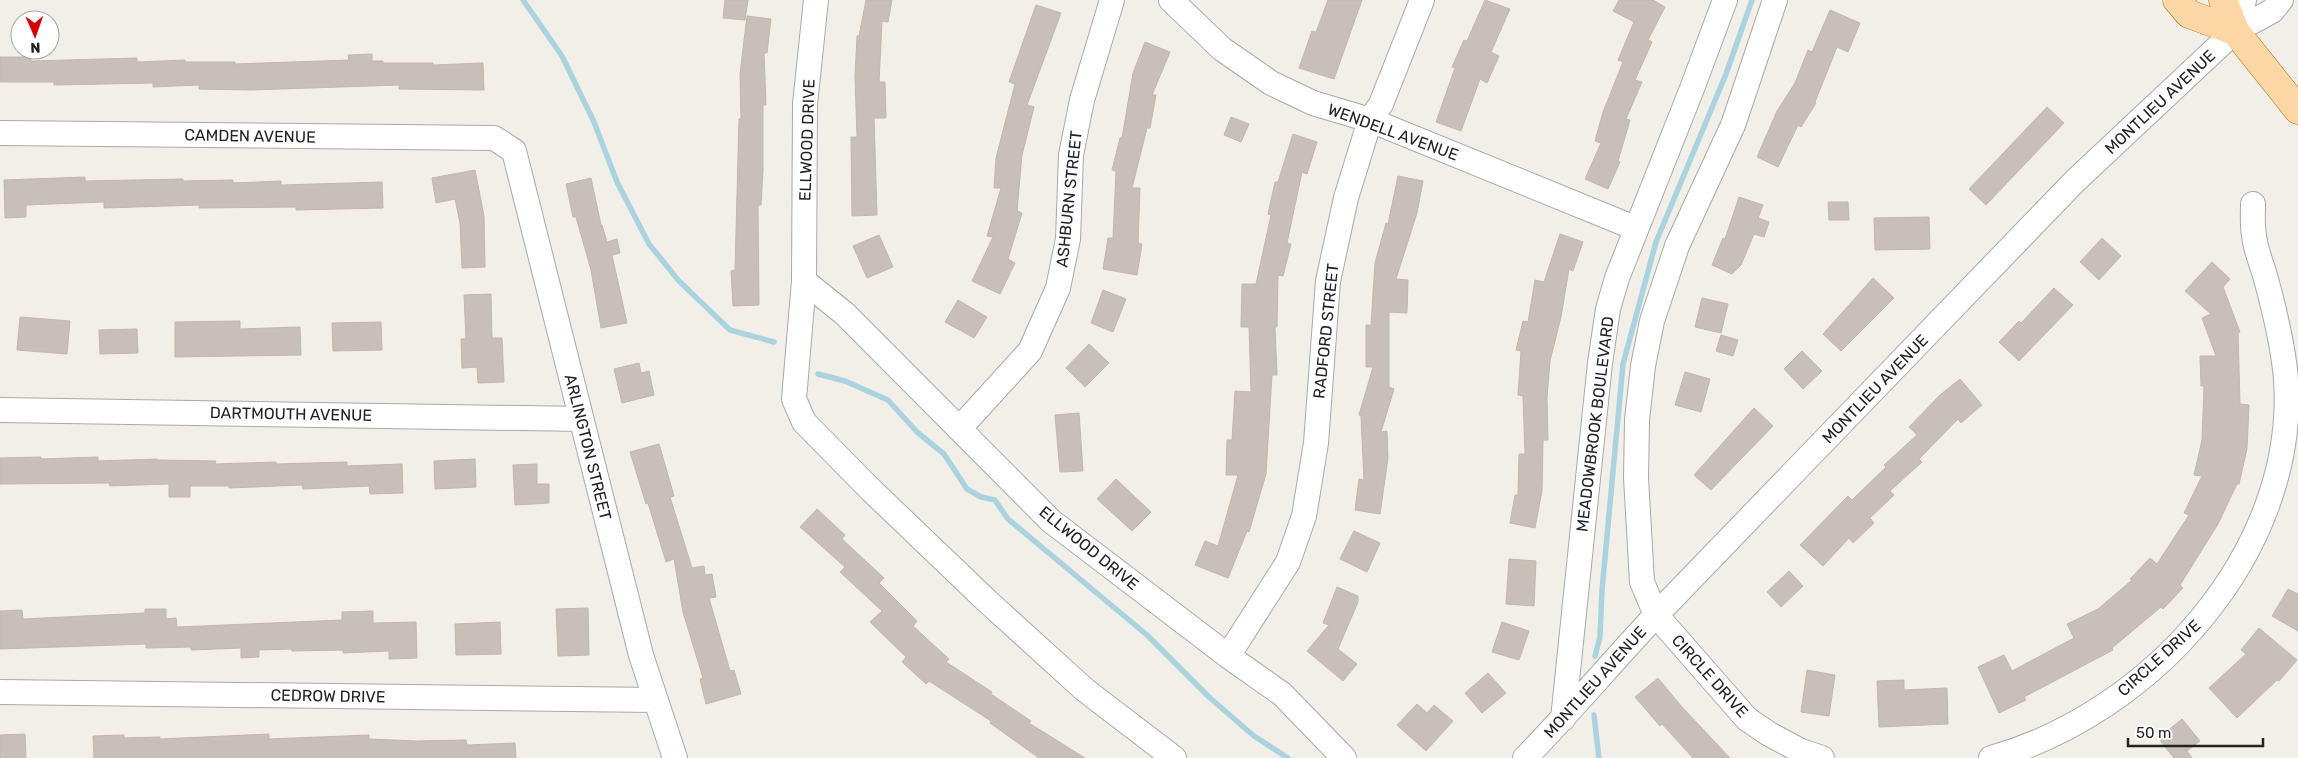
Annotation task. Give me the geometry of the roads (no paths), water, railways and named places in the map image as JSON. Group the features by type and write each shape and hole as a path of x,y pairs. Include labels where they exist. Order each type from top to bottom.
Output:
{"main road":[{"path":"2177,0 2190,14 2236,31"},
{"path":"2223,0 2236,31 2298,110"}],"street":[{"name":"ELLWOOD DRIVE","path":"816,0 805,104 804,281 794,399 804,422 871,490 987,601 1085,690 1174,758"},
{"name":"ASHBURN STREET","path":"959,430 1030,351 1058,288 1068,239 1071,155 1082,100 1112,0"},
{"name":"WENDELL AVENUE","path":"1171,0 1222,49 1271,83 1313,103 1370,120 1635,228"},
{"name":"RADFORD STREET","path":"1228,656 1288,562 1304,516 1316,443 1328,281 1346,198 1370,120 1380,104 1422,0"},
{"name":"MEADOWBROOK BOULEVARD","path":"1563,719 1600,363 1608,309 1635,228 1693,86 1725,0"},
{"path":"1656,615 1642,582 1636,478 1637,420 1643,366 1652,321 1677,246 1733,125 1776,0"},
{"path":"2236,31 2244,0"},
{"name":"MONTLIEU AVENUE","path":"1525,758 1563,719 1609,664 2075,181 2236,31 2272,11 2281,0"},
{"name":"CAMDEN AVENUE","path":"0,133 494,138 500,142"},
{"name":"ARLINGTON STREET","path":"500,142 514,151 641,655 675,758"},
{"name":"CIRCLE DRIVE","path":"1991,758 2011,752 2061,731 2103,707 2141,678 2193,630 2224,593 2250,551 2270,507 2283,460 2287,430 2286,379 2279,329 2254,235 2253,204"},
{"name":"ELLWOOD DRIVE","path":"804,281 845,314 1051,521 1228,656 1282,694 1344,758"},
{"name":"DARTMOUTH AVENUE","path":"0,410 581,419"},
{"name":"CIRCLE DRIVE","path":"1656,615 1747,718 1769,734 1801,751 1822,758"},
{"name":"CEDROW DRIVE","path":"0,692 655,700"}],"waterway":[{"path":"523,0 562,56 594,122 617,182 649,244 679,281 730,330 774,342"},
{"path":"1595,656 1600,637 1602,590 1623,364 1656,242 1726,74 1752,0"},
{"path":"818,374 845,381 888,400 917,432 944,454 967,489 981,497 995,500 1008,519 1147,635 1210,698 1254,736 1288,758"},
{"path":"1594,715 1599,758"}]}
